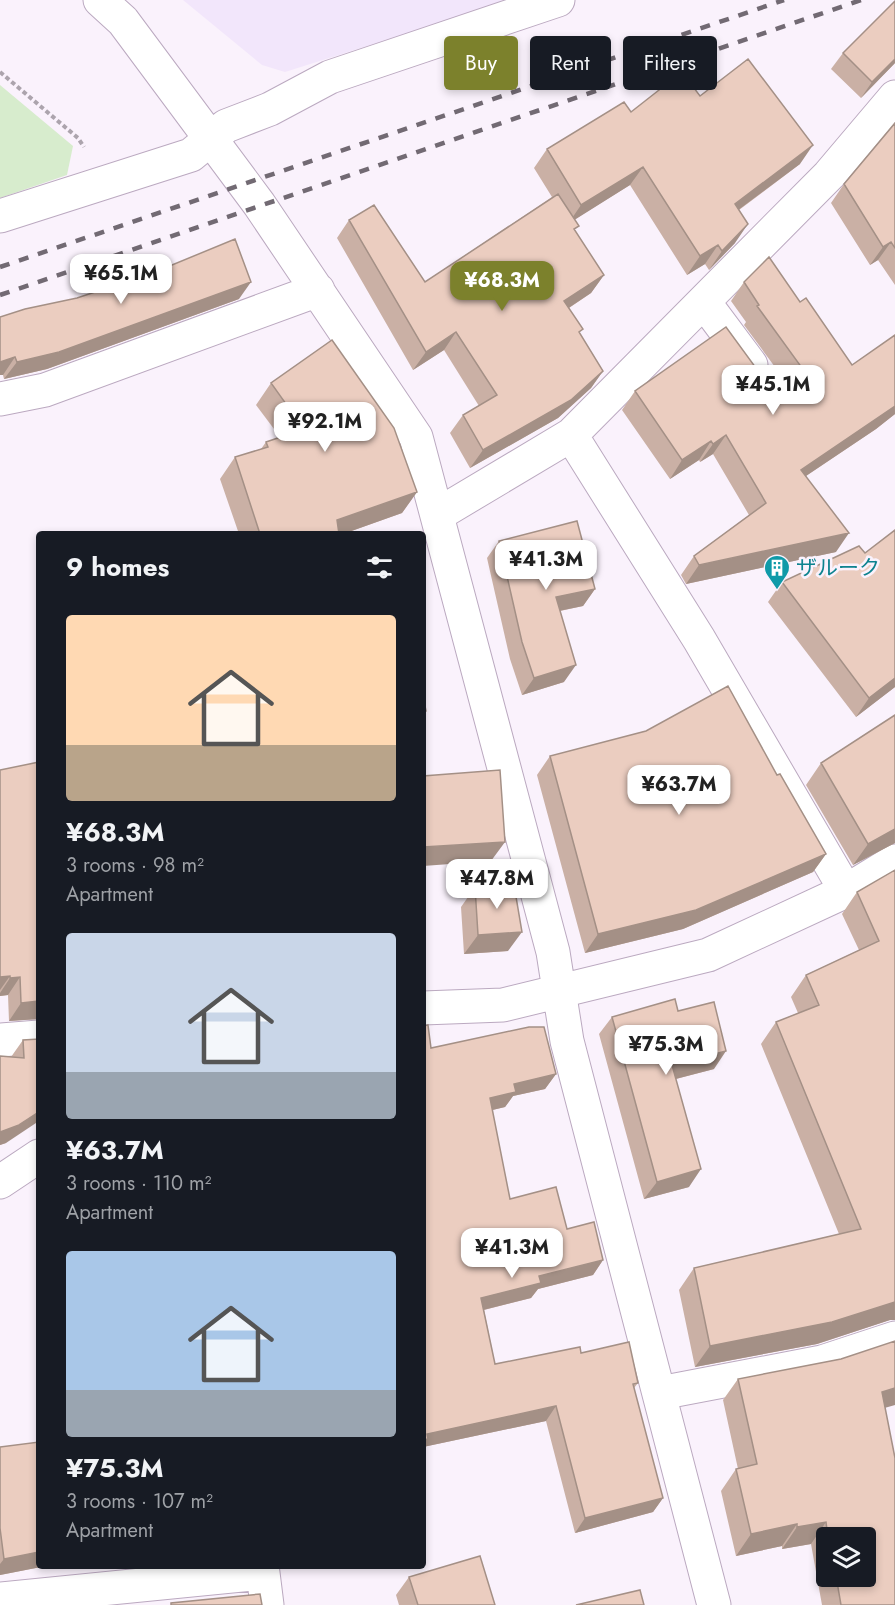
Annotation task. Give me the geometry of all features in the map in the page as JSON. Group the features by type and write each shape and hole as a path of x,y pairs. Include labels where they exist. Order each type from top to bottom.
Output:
{"street":[{"path":"100,0 123,21 209,140 259,204 416,437 553,952 567,1041 714,1605"},
{"path":"0,216 191,155 226,126 270,109 330,77 558,0"},
{"path":"437,514 571,435 829,175 895,97"},
{"path":"0,399 45,390 318,290"},
{"path":"704,302 770,392"},
{"path":"571,435 699,639 846,891"},
{"path":"426,1008 503,1005 708,955 846,891 895,861"},
{"path":"0,1040 36,1037"},
{"path":"0,1182 36,1158"},
{"path":"660,1393 822,1362 895,1338"},
{"path":"0,1599 263,1569 267,1605"}],"path":[{"path":"0,72 78,138 108,180"}],"shaded area":[{"path":"183,0 512,0 285,72 262,65"}],"green space":[{"path":"0,85 73,146 67,175 0,198"}],"building":[{"path":"895,1 895,59 872,82 843,53"},
{"path":"748,59 813,145 735,204 748,224 722,251 718,245 700,256 643,167 581,205 547,149 624,102 631,112 659,90 696,90 700,96 708,90 717,90 717,83"},
{"path":"895,123 895,248 891,242 883,247 844,184"},
{"path":"558,194 579,226 574,229 604,275 564,301 583,329 579,332 603,371 571,400 483,450 463,415 497,395 456,332 426,352 349,220 374,205 425,282"},
{"path":"235,239 251,282 59,352 17,362 15,357 0,362 0,317 77,298 155,272"},
{"path":"769,257 800,302 806,298 852,365 895,335 895,406 801,470 849,533 699,565 694,556 766,503 726,435 713,444 711,441 682,460 635,391 726,327 775,394 783,400 791,401 800,398 807,390 808,380 805,372 757,306 759,305 744,282"},
{"path":"332,340 394,428 417,492 337,520 339,531 259,531 235,457 268,447 266,442 304,429 271,383"},
{"path":"577,521 595,589 556,597 576,665 534,678 522,642 499,541"},
{"path":"895,530 895,678 869,698 782,582 859,546 865,553"},
{"path":"728,686 777,775 780,774 826,854 696,910 598,934 550,756 646,731"},
{"path":"895,715 895,829 868,844 821,763"},
{"path":"36,763 36,1001 21,1003 20,977 0,977 0,770"},
{"path":"500,770 505,842 426,847 426,776"},
{"path":"895,870 895,1302 832,1322 710,1346 694,1268 861,1229 776,1022 819,1005 806,975 879,941 857,892"},
{"path":"514,885 522,932 478,935 475,887"},
{"path":"675,999 678,1011 714,1002 726,1051 672,1065 701,1169 657,1182 612,1017"},
{"path":"426,1025 428,1025 431,1048 529,1027 544,1027 556,1074 514,1084 516,1092 490,1098 510,1199 556,1187 567,1229 594,1222 603,1260 539,1276 541,1283 481,1298 495,1364 580,1347 581,1353 629,1342 638,1383 633,1384 663,1498 585,1518 556,1406 427,1434 428,1439 426,1439"},
{"path":"36,1039 36,1114 19,1125 0,1132 0,1056 24,1058 23,1040"},
{"path":"895,1341 895,1388 882,1392 895,1458 895,1605 841,1605 838,1587 876,1587 876,1527 827,1527 826,1522 797,1527 797,1524 751,1534 736,1469 757,1464 738,1379 841,1359"},
{"path":"36,1442 36,1553 4,1559 0,1528 0,1447"},
{"path":"480,1556 495,1605 418,1605 409,1577"},
{"path":"640,1590 644,1605 576,1605"},
{"path":"260,1594 262,1605 171,1605 171,1603"}],"railway":[{"path":"0,267 784,0"},
{"path":"0,295 861,0"}],"place":[{"name":"ザルーク","path":"777,591"}]}
